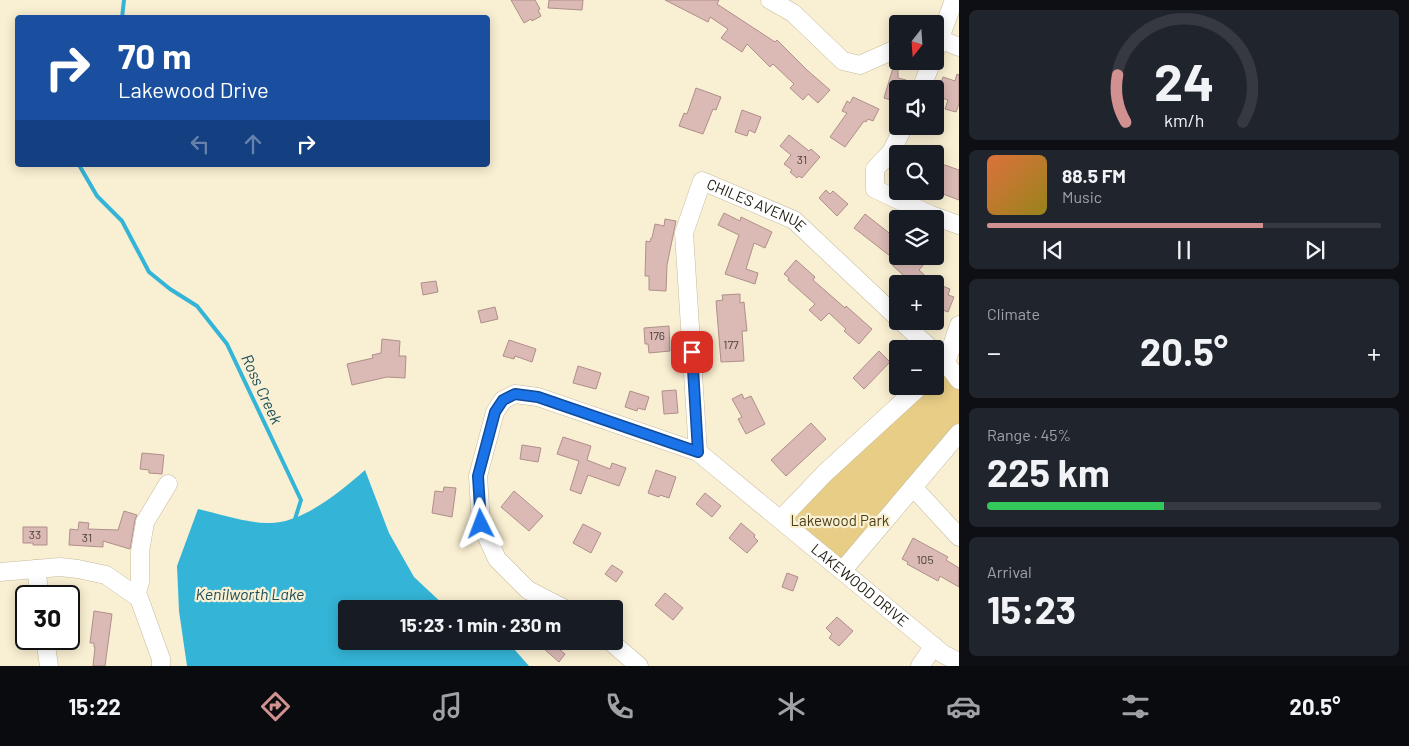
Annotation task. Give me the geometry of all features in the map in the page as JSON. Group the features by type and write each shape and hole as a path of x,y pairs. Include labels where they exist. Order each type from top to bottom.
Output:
{"street":[{"path":"770,0 793,13 843,61 860,64 889,52"},
{"path":"944,25 954,0"},
{"path":"944,44 959,47"},
{"path":"900,135 891,152 875,169 875,190 931,215 959,225"},
{"name":"CHILES AVENUE","path":"698,452 684,233 702,181 794,220 889,310"},
{"path":"944,354 959,325"},
{"path":"911,330 921,340"},
{"path":"944,367 959,380"},
{"name":"LAKEWOOD DRIVE","path":"547,600 528,590 497,559 481,524 478,476 495,412 503,400 515,394 538,397 698,452 943,654 959,662"},
{"path":"781,519 825,473 910,395"},
{"path":"843,570 959,434"},
{"path":"136,596 140,582 140,552 145,522 168,484"},
{"path":"913,487 959,537"},
{"path":"0,572 60,567 106,575 139,598 161,659 161,666"},
{"path":"36,569 38,585"},
{"path":"920,666 934,646"},
{"path":"47,650 49,666"},
{"path":"620,650 639,666"}],"green space":[{"name":"Lakewood Park","path":"946,363 959,380 959,433 843,570 787,524 913,395 944,395 944,365"}],"water":[{"name":"Kenilworth Lake","path":"365,470 389,533 414,577 439,600 338,600 338,650 515,650 529,666 187,666 179,611 177,566 198,509 249,521 279,522 293,519 306,513 344,488"}],"building":[{"path":"511,0 535,0 540,9 538,10 541,16 524,23"},
{"path":"549,0 583,0 582,10 548,8"},
{"path":"665,0 719,0 717,4 775,42 777,40 830,90 818,103 808,94 803,100 790,88 794,84 773,64 770,67 747,44 742,52 721,38 728,29 710,17 708,22"},
{"path":"892,70 898,70 898,78 906,80 889,80"},
{"path":"957,74 959,75 959,104 956,112 945,109 948,100 944,99 944,80 942,80 943,77 955,81"},
{"path":"889,81 889,99 884,98"},
{"path":"696,88 721,97 716,110 713,109 703,134 679,126 684,113 687,114"},
{"path":"853,97 879,109 873,121 868,119 866,122 864,121 845,147 830,137 847,113 842,111 847,101 850,103"},
{"path":"742,110 761,117 755,133 749,130 747,136 735,132"},
{"path":"789,135 820,157 802,178 799,176 797,178 790,172 792,170 784,164 791,155 780,146"},
{"path":"944,165 959,170 959,200 944,194"},
{"path":"826,190 830,194 833,191 848,204 837,216 819,198"},
{"path":"724,213 740,221 741,217 772,232 765,248 754,243 746,269 758,273 755,284 725,274 739,235 718,225"},
{"path":"865,214 889,233 889,255 854,228"},
{"path":"665,219 676,221 667,265 666,291 649,290 649,276 645,276 646,241 650,242 655,224 664,226"},
{"path":"796,260 815,277 813,280 872,329 859,344 844,331 846,329 829,313 821,321 809,310 815,304 788,280 789,278 784,274"},
{"path":"892,265 923,265 919,270 924,275 903,275"},
{"path":"436,281 438,292 423,295 421,283"},
{"path":"944,287 950,289 948,295 954,297 948,312 944,310"},
{"path":"740,294 740,303 744,302 747,331 742,331 744,361 721,362 716,301 723,300 722,295"},
{"path":"495,307 498,319 481,323 478,311"},
{"path":"669,326 670,351 649,353 648,344 645,344 644,328"},
{"path":"382,339 400,341 399,356 406,356 405,378 387,377 352,385 347,364 373,358 372,355 381,353"},
{"path":"509,340 536,349 532,362 515,356 514,359 503,356"},
{"path":"879,351 889,361 864,389 853,378"},
{"path":"578,366 601,373 596,389 573,383"},
{"path":"676,390 678,413 664,414 662,391"},
{"path":"630,391 649,397 645,410 638,408 637,411 625,407"},
{"path":"742,394 744,399 751,396 765,424 746,434 738,419 742,417 732,399"},
{"path":"811,423 826,439 786,476 771,460"},
{"path":"563,437 591,446 587,460 610,469 612,463 626,468 619,486 588,475 581,494 570,490 579,461 557,454"},
{"path":"522,445 541,448 538,462 520,459"},
{"path":"142,453 164,455 162,474 149,473 149,470 140,469"},
{"path":"656,470 676,477 669,498 648,493"},
{"path":"444,487 456,488 452,517 432,513 435,491 443,492"},
{"path":"514,491 543,516 529,531 501,507"},
{"path":"705,493 721,506 712,517 696,504"},
{"path":"124,511 137,515 130,549 103,541 103,547 69,545 70,529 78,530 79,522 89,523 88,529 118,530"},
{"path":"741,523 755,535 754,537 758,541 747,553 729,538"},
{"path":"583,524 601,533 591,553 573,543"},
{"path":"23,527 47,527 47,545 23,543"},
{"path":"913,538 948,557 946,560 959,568 959,587 940,576 938,581 907,564 908,562 902,559"},
{"path":"612,565 623,572 616,582 605,574"},
{"path":"787,573 798,577 793,591 782,587"},
{"path":"665,593 683,608 673,620 655,605"},
{"path":"94,611 112,614 105,666 93,666 95,647 94,643 90,643"},
{"path":"837,617 853,631 839,646 829,638 832,634 826,628"},
{"path":"545,650 560,650 565,654 559,662"}],"waterway":[{"name":"Ross Creek","path":"122,15 124,0"},
{"name":"Ross Creek","path":"80,167 97,196 122,221 149,272 170,289 197,306 227,344 301,500 295,519 296,523"}],"route":[{"path":"481,524 478,476 495,412 503,400 515,394 538,397 698,452 692,352"}]}
